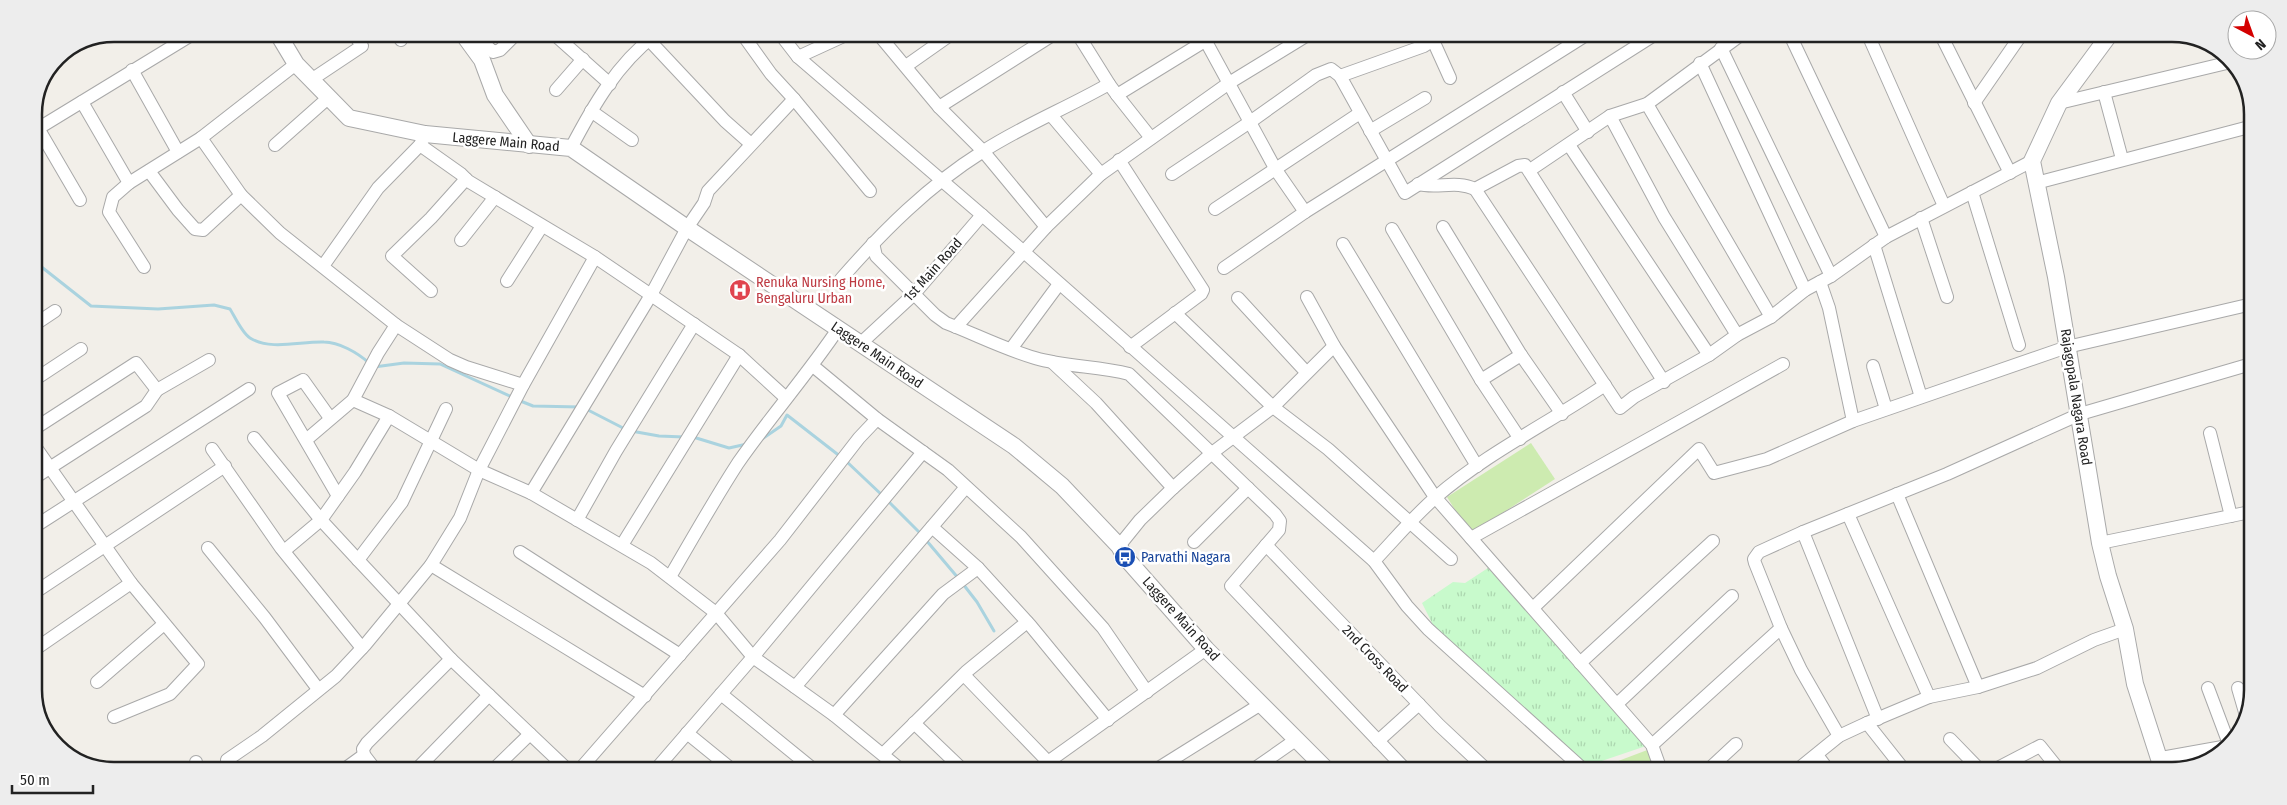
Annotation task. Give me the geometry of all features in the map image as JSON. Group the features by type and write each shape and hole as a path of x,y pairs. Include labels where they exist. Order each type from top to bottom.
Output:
{"street":[{"path":"42,126 175,42"},
{"name":"Laggere Main Road","path":"283,42 296,64 349,118 423,139 571,148 687,228 1014,446 1062,486 1119,546 1125,557 1206,649 1319,762"},
{"path":"311,80 362,46 359,42"},
{"path":"469,42 482,60 495,95 529,145"},
{"path":"483,42 493,52 500,50 508,42"},
{"path":"563,42 610,84"},
{"path":"571,148 591,111 629,57 646,42"},
{"path":"656,42 725,120 751,144"},
{"path":"748,42 771,74 870,191"},
{"path":"786,42 798,57 942,180 1374,560 1407,606 1428,629 1575,762"},
{"path":"798,57 831,42"},
{"path":"885,42 939,107 983,151 1046,227"},
{"path":"906,66 940,42"},
{"path":"939,107 1042,42"},
{"path":"1083,42 1109,84 1151,138"},
{"path":"1117,95 1201,42"},
{"path":"1209,42 1276,170 1305,212"},
{"path":"956,327 1023,251 1101,174 1229,83 1296,42"},
{"path":"1340,76 1424,46 1428,42"},
{"path":"1436,42 1450,78"},
{"path":"1224,268 1305,212 1575,42"},
{"path":"1172,174 1316,75 1331,69 1340,76 1405,193 1643,42"},
{"path":"1530,170 1610,116 1647,104 1730,42"},
{"path":"1793,42 1886,236"},
{"path":"1871,42 1944,206"},
{"path":"1944,42 2010,173"},
{"path":"1974,103 2016,42"},
{"path":"1418,184 1428,187 1460,184 1475,190 1620,408 1634,397 1664,382 1737,335 1771,317 1805,290 1825,279 1886,236 2032,161 2059,103 2104,42"},
{"path":"1721,48 1825,279 1829,308 1853,421"},
{"path":"556,90 583,59"},
{"path":"1700,63 1805,290"},
{"path":"144,267 109,212 113,197 129,183 202,138 296,64"},
{"path":"2059,103 2223,64"},
{"path":"132,70 178,152"},
{"path":"841,279 873,243 942,180 983,151 1109,84"},
{"path":"1563,92 1588,132"},
{"path":"2104,92 2122,160"},
{"path":"275,145 328,98"},
{"path":"1370,131 1424,98"},
{"path":"531,493 651,295 687,228 704,203 708,191 794,99"},
{"path":"82,102 129,183"},
{"path":"1647,104 1771,317"},
{"path":"591,111 632,140"},
{"path":"1215,209 1360,113"},
{"path":"1051,115 1101,174"},
{"path":"1610,116 1664,217 1737,335"},
{"path":"2036,183 2244,128"},
{"path":"202,138 241,195 280,232 322,266 396,324 450,360 520,390"},
{"path":"322,266 378,188 423,139 466,179 595,257 739,355 786,398"},
{"path":"42,140 80,200"},
{"path":"1569,145 1708,355"},
{"path":"1119,160 1203,290 1201,294 1130,347"},
{"name":"Rajagopala Nagara Road","path":"2032,161 2056,277 2100,543 2108,576 2125,629 2135,684 2160,762"},
{"path":"1475,190 1518,166 1525,165 1530,170 1664,382"},
{"path":"149,171 178,210 195,228 203,230 241,195"},
{"path":"431,291 392,256 431,218 466,179"},
{"path":"1972,192 2019,346"},
{"path":"462,240 495,197"},
{"name":"1st Main Road","path":"860,344 914,294 982,215"},
{"path":"1921,218 1947,297"},
{"path":"507,281 542,226"},
{"path":"1443,227 1521,355 1562,414"},
{"path":"1392,229 1481,380 1520,438"},
{"path":"873,243 876,256 935,315 946,323 1011,349 1052,362 1074,366 1106,368 1129,374 1165,406 1248,488 1280,521 1278,530 1231,586 1398,762"},
{"path":"1343,244 1477,466"},
{"path":"1874,245 1921,397"},
{"path":"227,762 226,760 262,736 336,676 401,603 431,565 460,518 479,470 520,390 595,257"},
{"path":"1011,349 1059,284"},
{"path":"1307,297 1334,346 1435,498 1652,745 1658,762"},
{"path":"1238,298 1306,372"},
{"path":"1533,608 1699,450 1714,473 1767,459 1853,421 2067,347 2244,306"},
{"path":"42,319 55,311"},
{"path":"1175,313 1273,407 1328,449 1412,522 1451,559"},
{"path":"306,440 353,400 396,324"},
{"path":"577,520 628,430 694,324"},
{"path":"670,577 753,442 813,366 838,329"},
{"path":"1119,546 1140,520 1173,488 1233,436 1273,407 1334,346"},
{"path":"42,374 81,349"},
{"path":"622,546 739,355"},
{"path":"1481,380 1521,355"},
{"path":"43,473 146,406 157,390 209,360"},
{"path":"1052,362 1096,403 1173,488"},
{"path":"43,423 136,363 157,390"},
{"path":"1471,538 1783,364"},
{"path":"813,366 877,420 948,470 1021,537 1103,628 1147,692"},
{"path":"1873,366 1886,409"},
{"path":"1839,736 1801,670 1781,628 1754,559 1759,552 2080,414 2244,366"},
{"path":"330,418 303,380 278,393 338,496"},
{"path":"1374,560 1435,498 1477,466 1562,414 1604,384"},
{"path":"43,522 249,389"},
{"path":"353,400 389,416 479,470 531,493 651,563 716,613 753,657 834,715 893,762"},
{"path":"358,560 402,502 446,409"},
{"path":"284,551 321,520 389,416"},
{"path":"586,762 780,540 859,438 877,420"},
{"path":"2210,433 2232,516"},
{"path":"254,438 321,520 358,560 401,603 452,659 560,762"},
{"path":"212,449 284,551 362,648"},
{"path":"661,762 753,657 923,452"},
{"path":"43,457 131,583 198,664 170,694 114,718"},
{"path":"43,587 225,466"},
{"path":"795,687 966,487"},
{"path":"1194,542 1248,488"},
{"path":"1896,494 1978,687"},
{"path":"2100,543 2244,513"},
{"path":"1848,514 1929,697"},
{"path":"932,527 978,568 1027,622 1108,720"},
{"path":"1803,532 1872,720 1899,762"},
{"path":"1580,663 1713,541"},
{"name":"2nd Cross Road","path":"1266,545 1419,704 1479,762"},
{"path":"208,548 265,618 318,690"},
{"path":"520,552 680,655"},
{"path":"431,565 645,696"},
{"path":"834,715 943,594 978,568"},
{"path":"43,644 131,583"},
{"path":"1616,704 1732,596"},
{"path":"884,754 964,675 1027,622"},
{"path":"97,682 164,624"},
{"path":"1652,745 1781,628"},
{"path":"1808,762 1839,736 1872,720 1929,697 1978,687 2037,668 2094,640 2125,629"},
{"path":"1056,762 1108,720 1206,649"},
{"path":"369,762 364,755 363,749 367,743 452,659"},
{"path":"964,675 1049,762"},
{"path":"2208,688 2227,738"},
{"path":"2238,688 2243,705"},
{"path":"721,694 806,762"},
{"path":"424,762 490,695"},
{"path":"1167,762 1261,704"},
{"path":"1378,741 1419,704"},
{"path":"914,723 955,762"},
{"path":"687,733 723,762"},
{"path":"501,762 530,734"},
{"path":"1950,739 1972,762"},
{"path":"1264,762 1297,740"},
{"path":"1717,762 1736,744"},
{"path":"2009,762 2040,746 2053,762"},
{"path":"2176,762 2206,754"},
{"path":"354,762 364,755"},
{"path":"1817,755 1823,762"}],"green space":[{"path":"1531,443 1555,479 1470,534 1447,497"},
{"path":"1488,568 1646,746 1599,762 1582,762 1437,633 1422,603 1453,582 1465,583"},
{"path":"1650,749 1652,762 1616,762"}],"waterway":[{"path":"42,268 91,306 158,309 214,305 230,309 244,332 258,342 277,345 330,342 348,349 369,363"},
{"path":"374,367 404,363 440,364 512,397"},
{"path":"518,400 533,406 580,407"},
{"path":"586,409 625,429"},
{"path":"762,439 781,426 787,415 841,457"},
{"path":"631,431 659,436 684,437"},
{"path":"693,437 729,448 747,444"},
{"path":"846,461 883,496"},
{"path":"888,501 922,535"},
{"path":"926,540 959,579"},
{"path":"963,584 977,602 994,631"}],"place":[{"name":"Renuka Nursing Home, Bengaluru Urban","path":"740,290"},
{"name":"Parvathi Nagara","path":"1125,557"}]}
